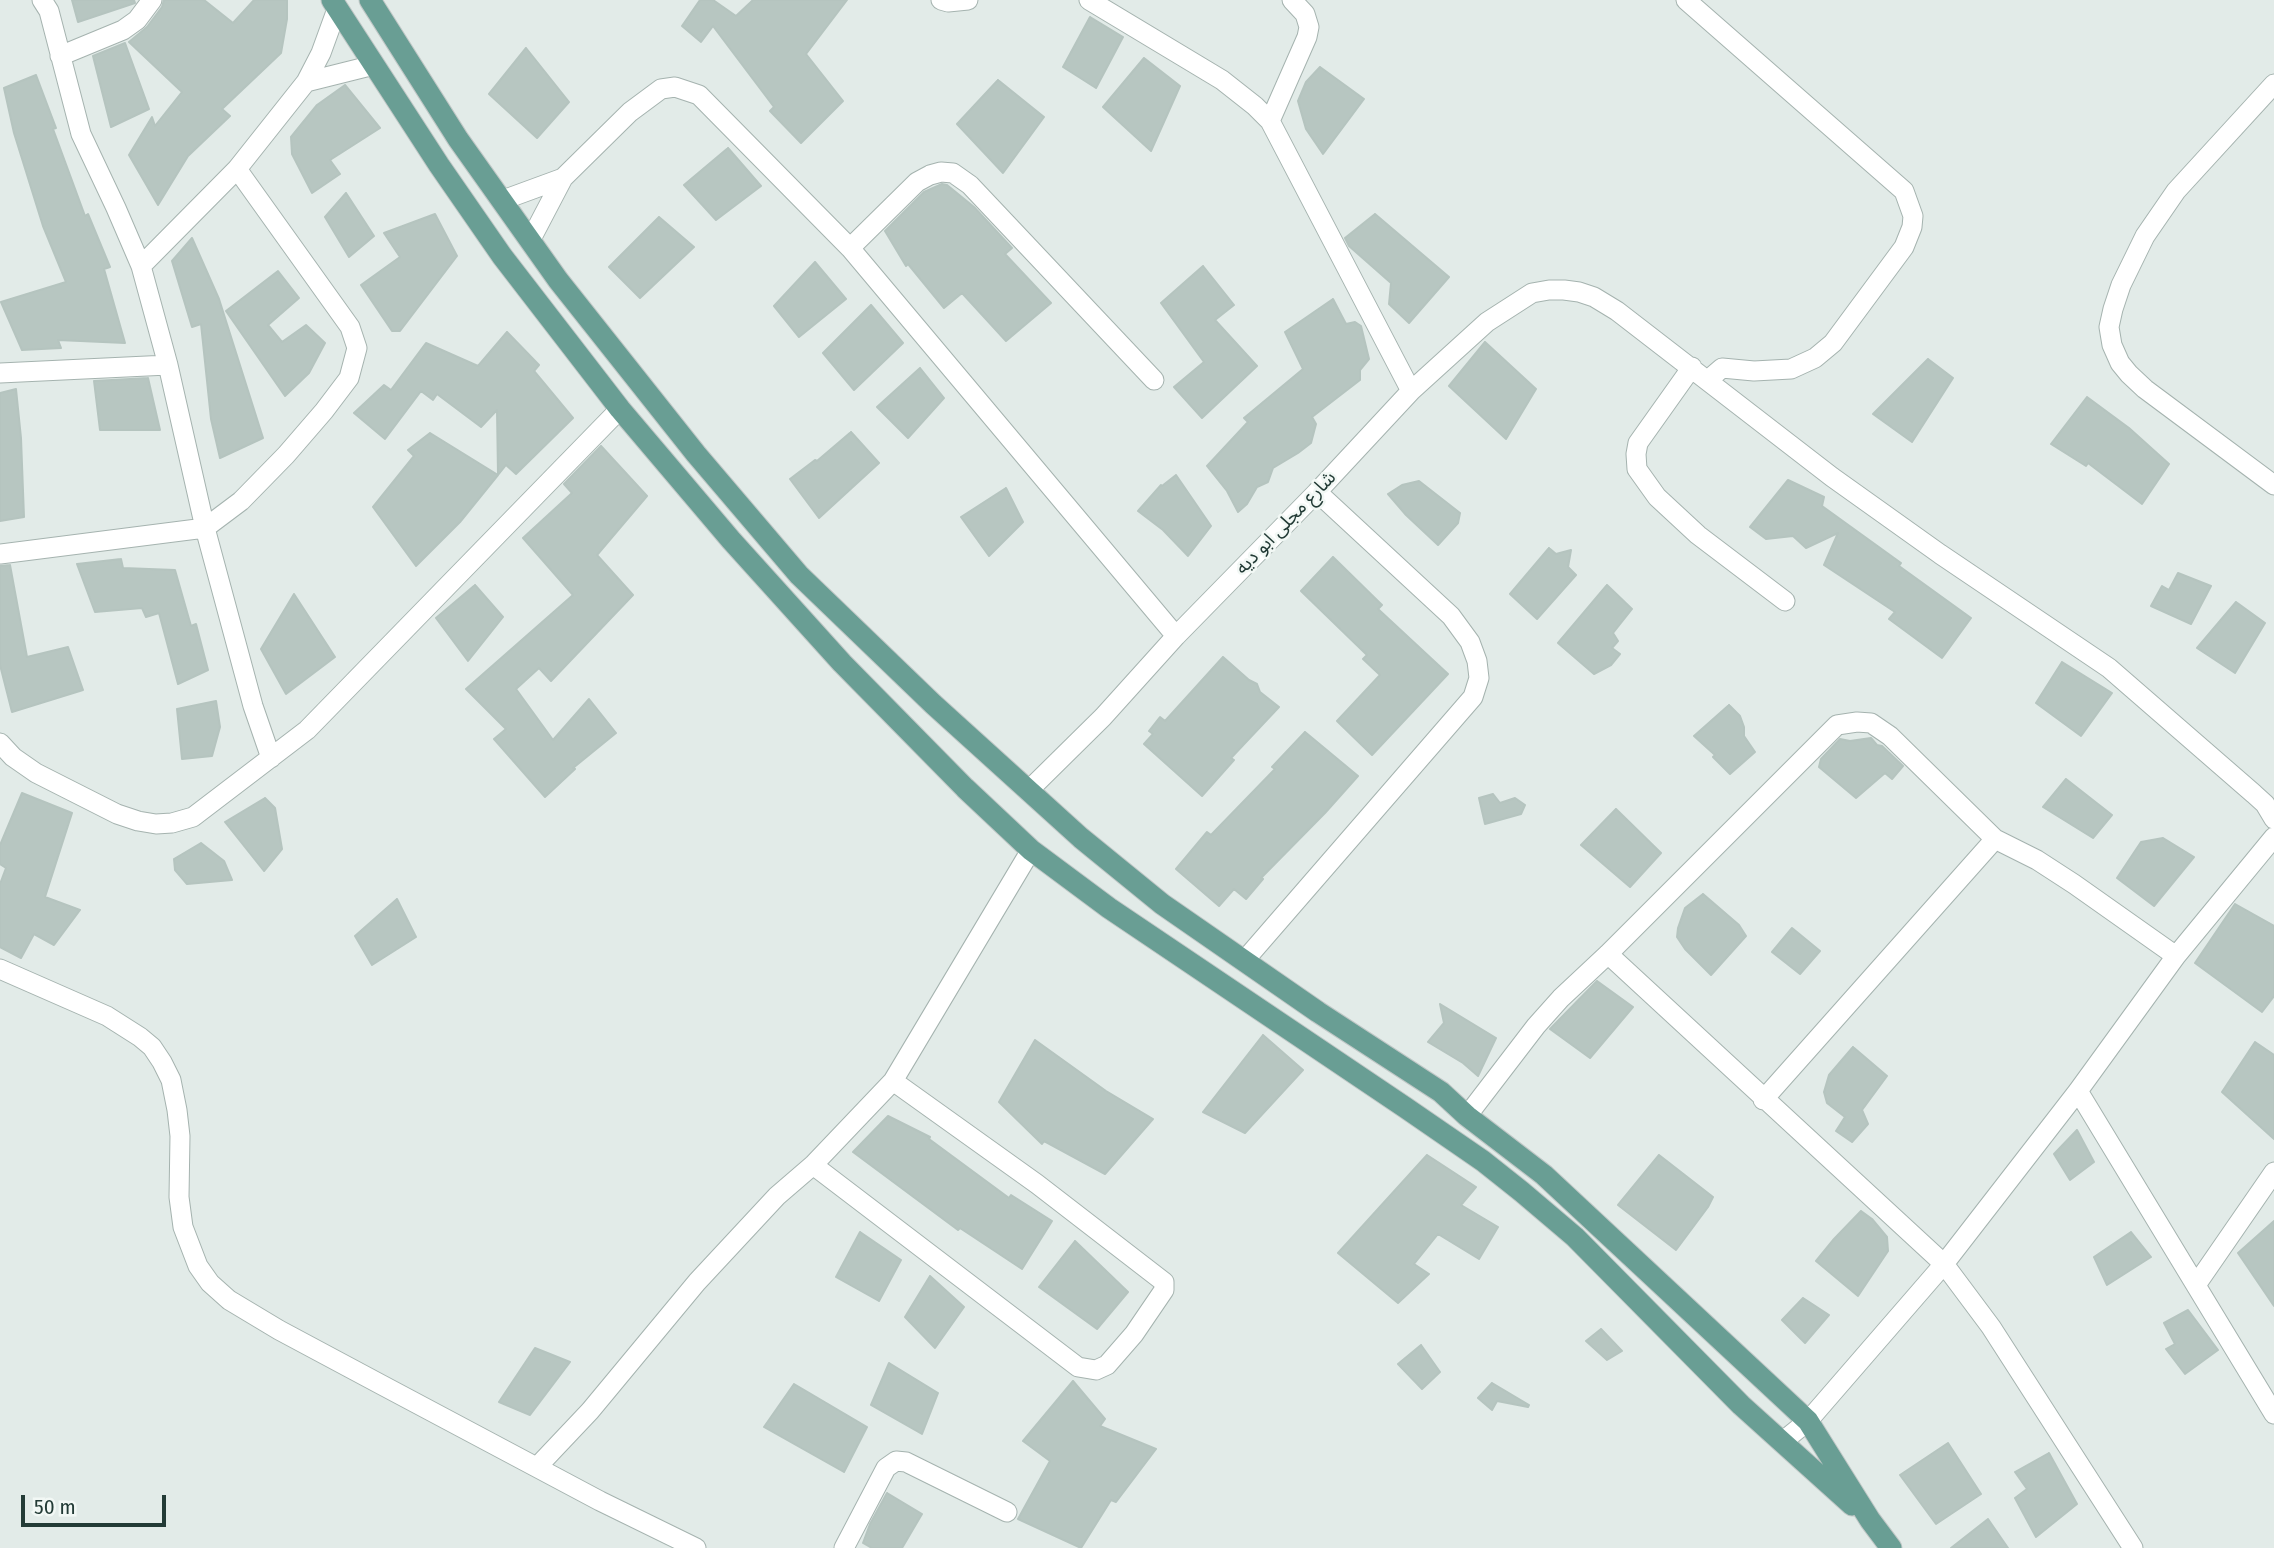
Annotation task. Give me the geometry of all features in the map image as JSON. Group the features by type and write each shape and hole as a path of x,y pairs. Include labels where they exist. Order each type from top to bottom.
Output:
{"main road":[{"path":"370,0 458,139 530,241 688,444 799,575 933,704 1081,838 1152,895 1244,961 1441,1092 1467,1116 1544,1175 1808,1421 1870,1520 1891,1548"},
{"path":"335,5 502,256 620,409 731,540 851,673 965,788 1031,850 1109,908 1406,1108 1483,1161 1522,1192 1575,1237 1699,1364 1870,1520"},
{"path":"731,540 752,520"}],"street":[{"path":"42,0 49,11 81,134 141,266 168,365 205,528 253,705 271,758"},
{"path":"60,57 123,30 137,20 152,0"},
{"path":"941,0 968,0"},
{"path":"1089,0 1222,80 1270,121 1411,391"},
{"path":"1270,121 1309,27 1305,14 1292,0"},
{"path":"1686,0 1904,191 1913,216 1912,227 1904,247 1833,343 1815,358 1791,369 1754,371 1722,368 1708,380"},
{"path":"141,266 237,169 306,82 321,53 335,5"},
{"path":"306,82 374,65"},
{"path":"2274,84 2176,191 2145,236 2121,285 2109,327 2112,345 2120,363 2129,374 2274,485"},
{"path":"530,241 562,178 630,113 661,89 675,87 699,95 850,248 1176,636"},
{"path":"0,554 205,528 241,501 286,455 349,378 356,348 350,327 333,299 237,169"},
{"path":"850,248 917,182 941,172 953,173 970,185 1154,380"},
{"path":"503,200 562,178"},
{"name":"شارع مجلى ابو ديه","path":"1029,790 1103,717 1176,636 1411,391 1487,322 1532,293 1564,290 1594,297 1692,367"},
{"path":"0,373 168,365"},
{"path":"1785,601 1698,535 1657,497 1637,469 1638,443 1692,367 1832,477 2109,668 2259,799 2274,819"},
{"path":"0,743 13,757 36,773 117,814 156,824 193,817 307,730 349,690 620,409"},
{"path":"1244,961 1473,697 1479,678 1477,662 1469,642 1451,616 1317,492"},
{"path":"1467,1116 1536,1026 1561,998 1837,725 1871,723 1880,729 1995,839 2037,860 2176,956"},
{"path":"1782,1442 1808,1421 1944,1264 2078,1091 2176,956 2274,837"},
{"path":"1763,1100 1995,839"},
{"path":"538,1466 590,1411 690,1291 777,1196 813,1165 893,1081 1031,850"},
{"path":"1608,954 1763,1100 1944,1264 1999,1339 2133,1548"},
{"path":"0,969 107,1016 152,1046 171,1080 177,1110 180,1136 179,1197 183,1227 198,1266 210,1283 229,1300 279,1330 600,1501 696,1548"},
{"path":"813,1165 1078,1367 1096,1370 1107,1365 1134,1334 1164,1290 1164,1282 1037,1184 893,1081"},
{"path":"2078,1091 2274,1414"},
{"path":"2196,1285 2274,1172"},
{"path":"844,1548 886,1468 896,1461 906,1462 1007,1512"}],"building":[{"path":"72,0 134,0 135,3 78,22"},
{"path":"164,0 204,0 233,23 254,0 287,0 287,19 281,53 222,109 230,116 188,156 158,205 129,155 152,117 155,126 182,92 129,42 147,27"},
{"path":"700,0 713,0 736,16 753,0 847,0 806,54 843,101 801,143 770,111 774,107 713,26 701,42 682,26"},
{"path":"1090,17 1123,37 1096,88 1063,67"},
{"path":"125,43 149,109 111,127 93,56"},
{"path":"526,48 569,102 537,138 489,94"},
{"path":"1144,58 1180,86 1151,151 1103,107"},
{"path":"1320,67 1364,99 1323,154 1306,129 1298,101 1306,82"},
{"path":"36,75 85,216 88,214 110,267 104,269 125,343 58,340 61,348 22,350 1,302 66,282 43,226 14,133 4,88"},
{"path":"998,80 1044,117 1003,173 957,124"},
{"path":"345,85 380,128 330,160 340,174 312,193 292,154 291,137 317,105"},
{"path":"728,148 761,186 716,220 684,185"},
{"path":"942,184 947,185 974,207 1012,248 1005,254 1051,303 1006,341 962,293 944,308 908,264 906,266 885,231 924,192"},
{"path":"346,193 374,236 349,257 325,217"},
{"path":"435,214 457,256 400,331 392,331 361,285 400,257 384,233"},
{"path":"1375,214 1449,277 1409,323 1389,304 1391,283 1349,246 1345,238"},
{"path":"659,217 694,247 640,298 609,267"},
{"path":"192,238 219,299 263,438 220,458 211,419 201,324 192,327 172,261"},
{"path":"815,262 846,299 799,337 774,306"},
{"path":"1203,266 1234,305 1215,320 1257,366 1202,418 1174,387 1204,362 1161,303"},
{"path":"278,271 299,298 268,325 282,342 306,325 325,343 309,373 285,396 226,311"},
{"path":"1333,299 1346,324 1355,322 1361,326 1369,359 1360,370 1360,380 1312,417 1316,424 1311,443 1273,468 1268,482 1257,487 1247,504 1238,512 1227,491 1207,466 1248,422 1244,418 1303,369 1285,332"},
{"path":"871,305 903,343 854,390 823,353"},
{"path":"507,332 539,365 534,371 573,418 516,474 506,465 498,475 497,410 481,427 437,394 433,400 421,391 385,439 354,413 384,385 391,390 426,343 478,366"},
{"path":"1485,342 1536,389 1506,439 1449,386"},
{"path":"1928,359 1953,378 1912,442 1873,414"},
{"path":"920,368 944,398 908,438 877,407"},
{"path":"148,378 160,430 100,430 94,381"},
{"path":"16,389 24,517 0,521 0,393"},
{"path":"2087,397 2129,428 2169,464 2142,504 2088,463 2086,466 2051,444"},
{"path":"851,432 879,463 819,518 790,479 817,461"},
{"path":"430,433 498,475 460,522 416,566 373,507 414,456 408,450"},
{"path":"601,446 647,496 597,555 633,595 551,681 539,668 516,689 553,740 589,699 616,733 573,768 575,769 545,797 494,739 506,729 466,689 573,595 523,538 572,493 564,484"},
{"path":"1176,475 1211,526 1188,556 1163,530 1138,511 1161,485"},
{"path":"1788,480 1824,497 1822,506 1971,618 1942,658 1889,619 1895,612 1824,565 1838,533 1806,548 1793,536 1766,539 1750,527"},
{"path":"1419,481 1460,513 1458,523 1438,545 1388,494 1402,485"},
{"path":"1006,488 1023,522 989,556 961,517"},
{"path":"1549,548 1556,554 1571,550 1568,567 1576,575 1537,619 1510,594"},
{"path":"1333,557 1382,605 1378,609 1448,674 1372,755 1337,721 1380,675 1363,659 1367,655 1301,591"},
{"path":"121,559 123,568 175,570 191,626 196,624 208,670 178,684 159,613 146,617 142,608 95,612 77,564"},
{"path":"10,565 27,657 68,647 83,690 12,712 0,665 0,566"},
{"path":"2178,573 2211,586 2191,624 2151,606 2162,586 2169,590"},
{"path":"475,585 503,617 468,661 436,618"},
{"path":"1607,585 1632,609 1613,633 1618,641 1612,648 1620,654 1611,665 1594,674 1558,643"},
{"path":"294,594 335,657 286,694 261,649"},
{"path":"2236,602 2265,623 2235,673 2197,648"},
{"path":"1223,657 1257,684 1260,692 1279,707 1231,758 1234,760 1202,796 1144,744 1153,734 1149,731 1160,717 1165,721"},
{"path":"2062,662 2112,693 2081,736 2036,703"},
{"path":"216,701 220,727 212,756 182,759 177,709"},
{"path":"1729,705 1740,716 1744,736 1755,752 1730,774 1713,757 1715,755 1694,736"},
{"path":"1305,732 1358,776 1261,878 1263,879 1246,899 1234,889 1219,906 1176,869 1207,832 1211,835 1275,769 1272,767"},
{"path":"1871,738 1903,766 1892,779 1885,773 1856,798 1819,767 1821,759 1840,739 1850,741"},
{"path":"2066,779 2112,815 2093,838 2043,807"},
{"path":"22,793 72,813 45,897 80,910 54,945 34,934 21,958 0,947 0,884 6,868 0,864 0,845"},
{"path":"1493,794 1500,803 1515,798 1525,805 1521,814 1485,824 1479,798"},
{"path":"265,798 275,808 282,849 264,871 225,822"},
{"path":"1616,809 1661,853 1630,887 1581,845"},
{"path":"2163,838 2194,857 2154,906 2117,878 2141,842"},
{"path":"201,843 224,861 232,880 187,884 175,870 174,859"},
{"path":"1703,894 1739,925 1746,936 1711,975 1677,937 1685,908"},
{"path":"397,899 416,937 372,965 355,936"},
{"path":"2235,904 2274,926 2274,996 2262,1012 2195,963"},
{"path":"1792,928 1820,951 1800,974 1772,952"},
{"path":"1597,981 1633,1007 1590,1058 1550,1029"},
{"path":"1440,1004 1496,1038 1478,1076 1463,1063 1428,1042 1444,1023"},
{"path":"1263,1035 1303,1070 1245,1133 1203,1112"},
{"path":"1035,1040 1106,1091 1153,1119 1105,1174 1044,1141 1042,1144 999,1102"},
{"path":"2255,1042 2274,1055 2274,1139 2222,1092"},
{"path":"1853,1047 1887,1076 1862,1110 1868,1124 1852,1142 1836,1131 1845,1117 1827,1103 1824,1092 1829,1075"},
{"path":"888,1116 930,1137 929,1139 1009,1198 1011,1195 1052,1221 1022,1269 960,1228 958,1230 853,1152"},
{"path":"2077,1130 2094,1162 2070,1180 2054,1154"},
{"path":"1427,1155 1476,1187 1461,1205 1498,1227 1479,1259 1438,1234 1414,1264 1429,1274 1398,1303 1338,1253"},
{"path":"1659,1155 1713,1197 1676,1250 1618,1205"},
{"path":"1861,1211 1872,1219 1887,1237 1888,1251 1858,1296 1816,1261"},
{"path":"2274,1221 2274,1306 2238,1253"},
{"path":"860,1232 901,1260 879,1301 836,1277"},
{"path":"2131,1232 2151,1257 2107,1285 2094,1257"},
{"path":"1075,1241 1128,1292 1097,1329 1039,1287"},
{"path":"930,1276 964,1307 935,1348 905,1317"},
{"path":"1803,1298 1829,1315 1805,1343 1782,1320"},
{"path":"2188,1310 2218,1350 2185,1374 2166,1349 2175,1344 2164,1323"},
{"path":"1601,1329 1622,1351 1607,1360 1586,1341"},
{"path":"1421,1345 1440,1372 1422,1389 1398,1364"},
{"path":"535,1348 570,1362 530,1415 499,1402"},
{"path":"889,1363 938,1393 922,1434 871,1405"},
{"path":"1073,1381 1105,1419 1100,1426 1156,1449 1116,1502 1111,1500 1081,1548 1018,1519 1050,1461 1023,1441"},
{"path":"1492,1383 1529,1405 1528,1407 1497,1401 1492,1410 1478,1398"},
{"path":"794,1384 867,1427 844,1472 764,1427"},
{"path":"1948,1443 1981,1494 1936,1524 1900,1475"},
{"path":"2049,1453 2077,1504 2036,1537 2015,1498 2027,1489 2015,1472"},
{"path":"887,1493 922,1514 902,1548 872,1548 863,1543"},
{"path":"1988,1519 2008,1548 1951,1548"}]}
